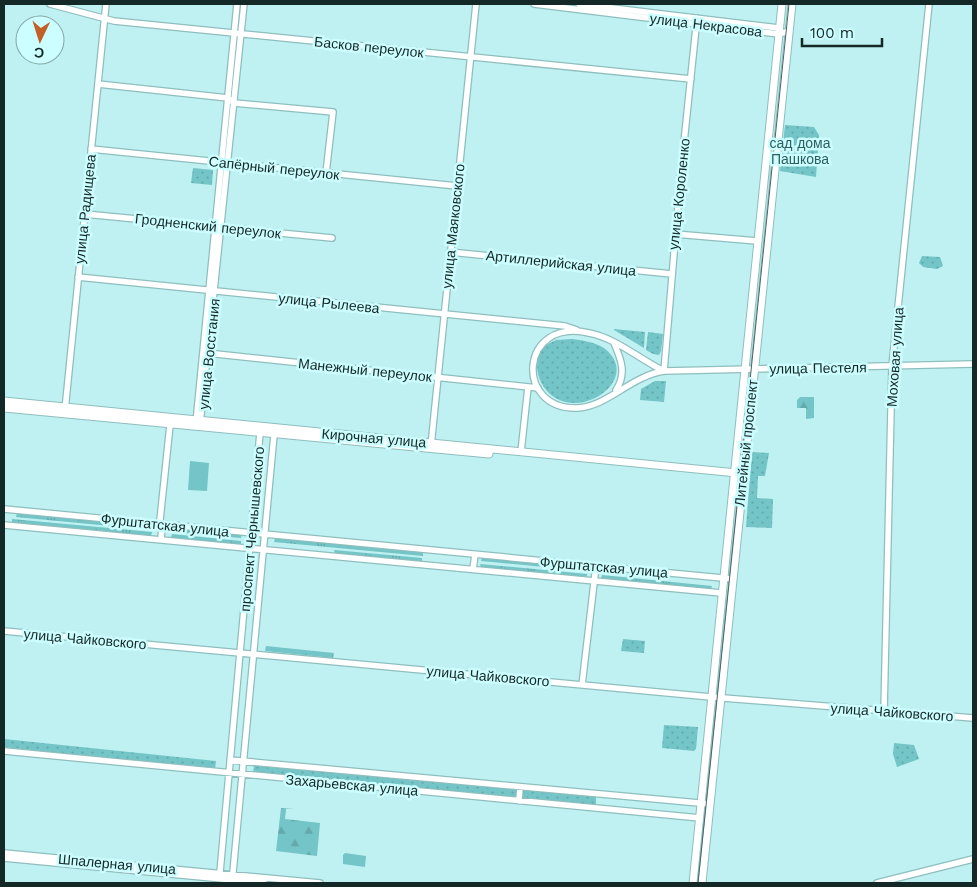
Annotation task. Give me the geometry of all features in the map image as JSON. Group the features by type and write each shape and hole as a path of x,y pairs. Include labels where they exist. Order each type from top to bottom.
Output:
{"main road":[{"name":"Литейный проспект","path":"692,883 782,4"},
{"name":"Литейный проспект","path":"702,883 792,4"},
{"name":"Кирочная улица","path":"4,401 170,425 198,423 260,434 521,452 744,475"},
{"name":"Кирочная улица","path":"4,408 65,411 268,428 431,446 733,473"}],"street":[{"name":"Басков переулок","path":"50,4 104,19 470,58 691,79"},
{"name":"улица Радищева","path":"65,411 106,4"},
{"name":"улица Восстания","path":"225,162 228,98 237,4"},
{"name":"улица Восстания","path":"198,423 225,162 234,103 244,4"},
{"name":"улица Маяковского","path":"431,446 476,4"},
{"name":"улица Некрасова","path":"534,4 578,6 789,31"},
{"name":"Моховая улица","path":"884,711 892,366 929,4"},
{"name":"улица Короленко","path":"664,371 675,234 697,21"},
{"path":"98,84 228,98 234,103 333,112 326,173"},
{"name":"Сапёрный переулок","path":"91,149 457,186"},
{"name":"Гродненский переулок","path":"85,214 332,238"},
{"path":"675,234 757,241"},
{"name":"Артиллерийская улица","path":"450,252 672,274"},
{"name":"улица Рылеева","path":"78,277 565,326 579,331"},
{"path":"579,331 594,334 614,343 664,371 647,374 593,405 570,408 555,404 538,388 533,366 537,350 548,338 579,331"},
{"path":"614,343 620,358 622,373 620,384 615,392"},
{"name":"Манежный переулок","path":"206,353 538,388"},
{"name":"улица Пестеля","path":"664,371 973,364"},
{"path":"521,452 528,387"},
{"path":"161,540 162,525 160,520 170,425"},
{"name":"проспект Чернышевского","path":"219,879 260,434 268,428 274,435 232,879"},
{"name":"Фурштатская улица","path":"4,509 733,579"},
{"name":"Фурштатская улица","path":"4,525 721,593"},
{"path":"473,569 475,555"},
{"path":"582,685 596,566"},
{"name":"улица Чайковского","path":"4,631 721,698 973,718"},
{"name":"Захарьевская улица","path":"4,751 700,818"},
{"name":"Захарьевская улица","path":"230,760 710,804"},
{"path":"344,784 345,771"},
{"path":"431,792 432,779"},
{"path":"519,801 520,787"},
{"name":"Шпалерная улица","path":"4,853 219,879"},
{"name":"Шпалерная улица","path":"4,858 219,879 320,883"},
{"path":"877,883 973,859"},
{"name":"Шпалерная улица","path":"232,879 264,883"}],"green space":[{"name":"сад дома Пашкова","path":"785,125 814,127 819,135 816,177 780,171"},
{"path":"193,168 213,170 212,185 191,183"},
{"path":"922,256 940,257 943,266 937,269 923,267 919,263"},
{"path":"614,330 645,332 644,348"},
{"path":"648,332 663,334 659,355 646,350"},
{"path":"572,339 592,343 604,348 613,357 616,366 616,375 612,384 605,391 586,401 575,403 564,402 551,395 541,382 537,368 538,359 544,346 556,340"},
{"path":"655,381 666,381 664,402 640,400 641,389"},
{"path":"800,397 814,397 814,418 806,419 806,408 797,408 797,400"},
{"path":"752,452 769,453 765,476 758,476 757,498 773,499 772,528 746,527"},
{"path":"190,461 209,463 207,491 188,490"},
{"path":"17,513 152,526 152,530 16,517"},
{"path":"12,519 152,532 151,537 12,523"},
{"path":"172,528 242,535 241,538 172,532"},
{"path":"172,534 241,541 241,545 171,538"},
{"path":"275,538 423,552 423,556 274,542"},
{"path":"334,550 422,558 422,562 335,554"},
{"path":"482,558 588,567 587,571 481,561"},
{"path":"480,564 587,574 587,578 481,568"},
{"path":"602,575 712,586 711,590 601,579"},
{"path":"623,639 645,641 644,653 621,651"},
{"path":"266,646 334,653 333,658 265,651"},
{"path":"664,725 698,727 696,749 694,751 662,748"},
{"path":"4,739 216,761 215,770 4,747"},
{"path":"894,743 914,745 919,759 897,767 893,754"},
{"path":"254,765 596,796 596,806 253,773"},
{"path":"281,808 295,809 286,809 285,819 320,823 317,856 276,851"},
{"path":"345,853 366,856 365,867 343,864 343,855"}],"tram line":[{"path":"698,883 789,4"}]}
